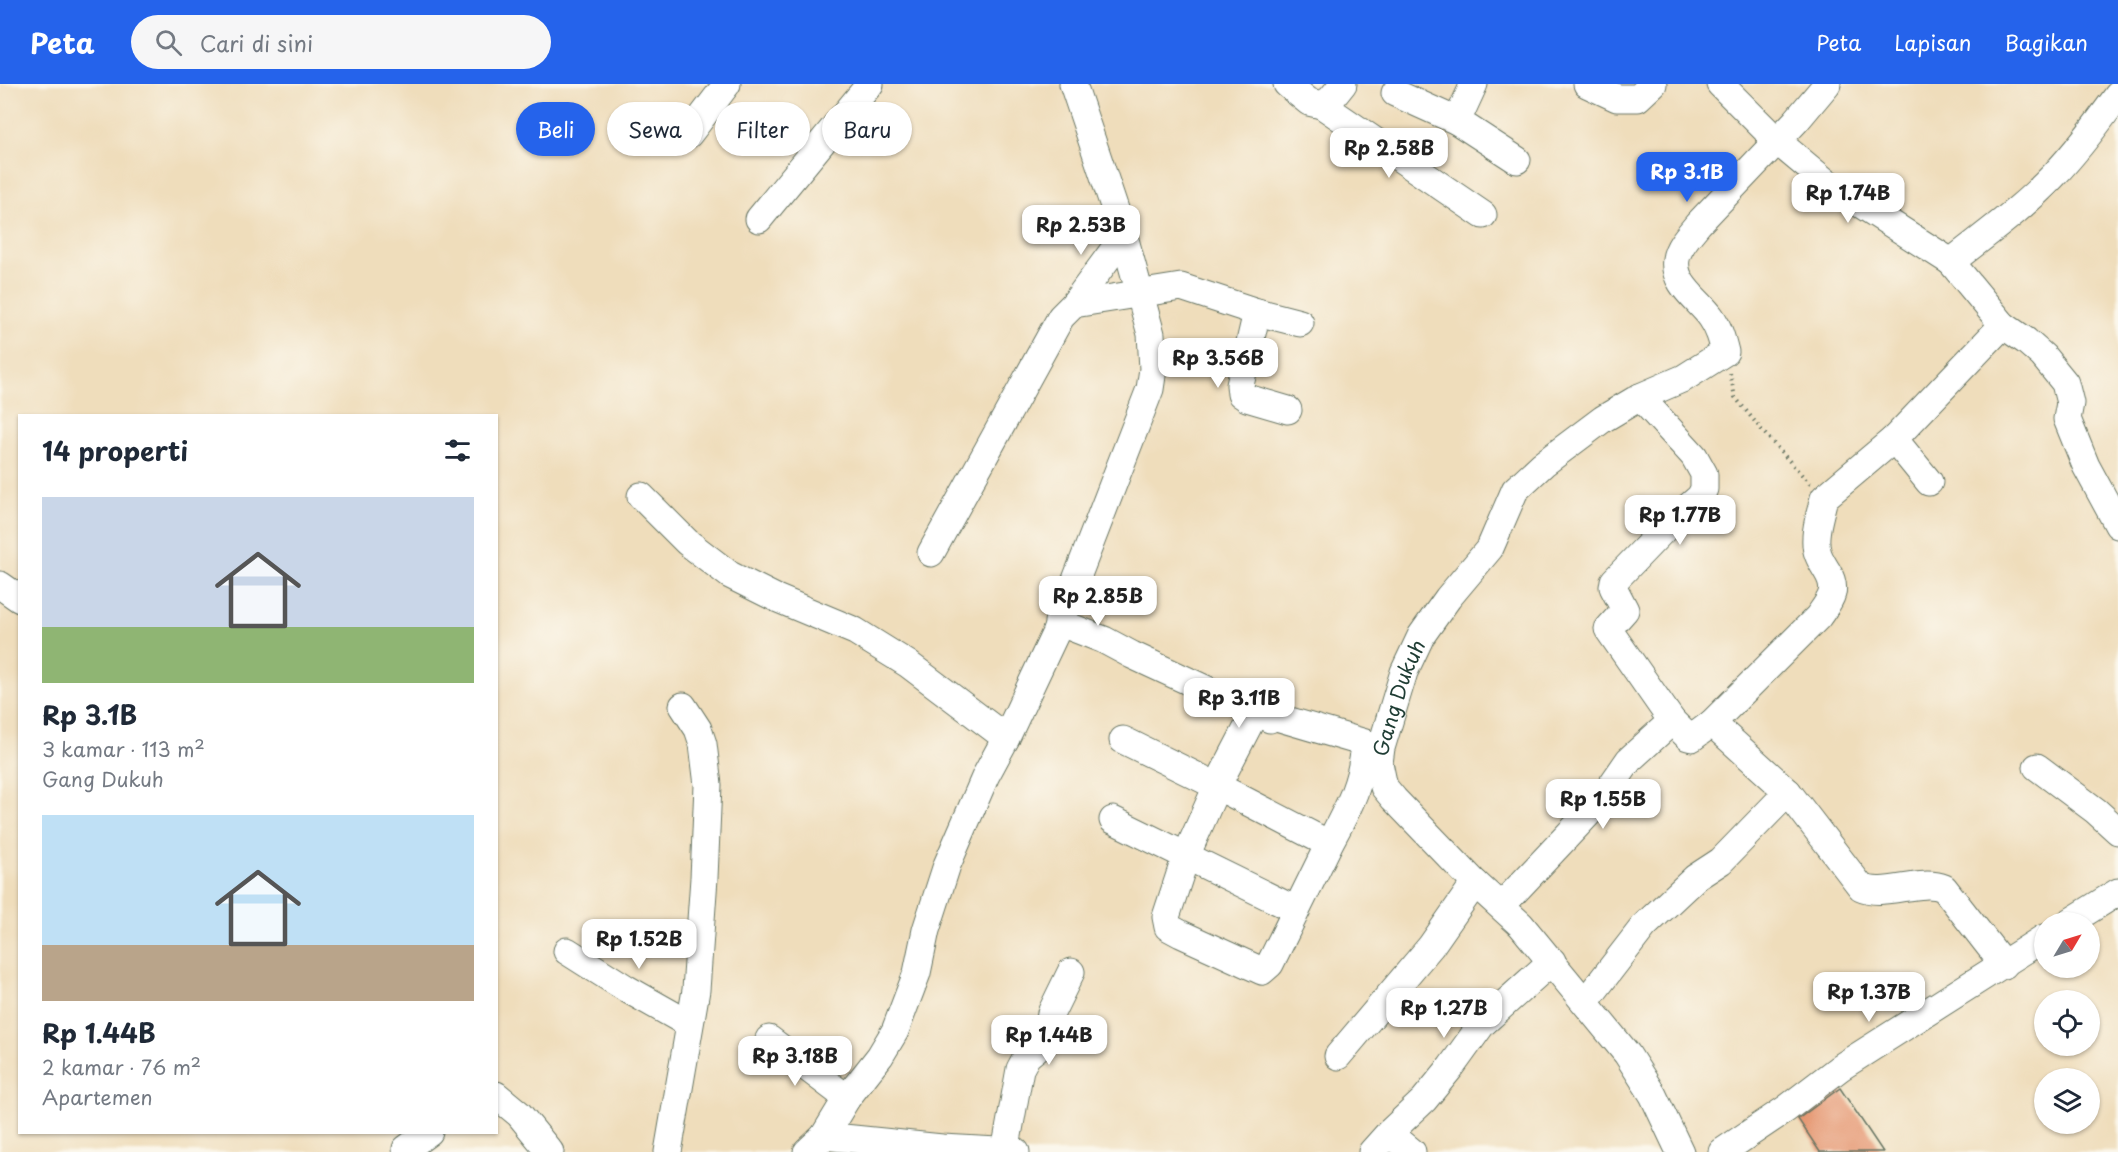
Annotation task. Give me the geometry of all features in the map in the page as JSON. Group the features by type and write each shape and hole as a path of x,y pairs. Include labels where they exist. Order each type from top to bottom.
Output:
{"street":[{"path":"703,116 727,84"},
{"path":"759,219 870,84"},
{"path":"815,1144 880,1056 895,1031 917,974 926,930 947,865 986,775 1006,738 1056,628 1150,389 1153,369 1151,334 1141,294 1073,84"},
{"path":"1287,84 1309,102 1322,105 1483,215"},
{"path":"1322,105 1331,99 1343,84"},
{"path":"1457,121 1474,84"},
{"path":"1587,84 1617,98 1638,98 1653,84"},
{"path":"1720,84 1777,141 1826,182 1951,262 2003,325 2026,340 2043,356 2065,383 2070,403 2067,419 2086,466 2118,525"},
{"path":"1725,352 1720,334 1711,318 1679,280 1676,259 1683,242 1698,224 1777,141 1827,84"},
{"path":"1395,93 1457,121 1517,160"},
{"path":"1951,262 2023,205 2055,174 2118,95"},
{"path":"931,553 1061,317 1124,236"},
{"path":"1074,303 1181,286 1300,324"},
{"path":"1257,312 1240,385 1242,394 1247,398 1288,410"},
{"path":"1640,397 1694,456 1704,474 1703,493 1670,523 1612,584 1624,612 1609,626 1608,630 1672,722 1690,738 1712,723 1806,630 1830,600 1833,591 1832,579 1818,554 1816,544 1824,498 1893,439 2003,325"},
{"name":"Gang Dukuh","path":"1680,1152 1644,1078 1586,1001 1521,925 1502,905 1475,883 1384,787 1379,763 1381,748 1404,672 1421,636 1448,598 1490,548 1515,489 1603,419 1640,397 1684,378 1725,352"},
{"path":"1893,439 1929,482"},
{"path":"641,496 687,542 730,575 776,598 855,631 908,664 1006,738"},
{"path":"0,585 18,598"},
{"path":"1056,628 1104,640 1256,711 1365,743 1363,768 1353,798 1270,964 1262,971 1180,934 1168,927 1166,917 1186,856 1217,786 1256,711"},
{"path":"668,1152 696,990 708,785 703,744 698,729 683,706"},
{"path":"1502,905 1602,799 1629,760 1672,722"},
{"path":"1712,723 1788,792 1861,887 1871,890 1932,885 1944,888 2004,964"},
{"path":"1123,740 1329,844"},
{"path":"2037,767 2096,811 2118,831"},
{"path":"1586,1001 1644,926 1695,878 1721,861 1788,792"},
{"path":"1113,820 1296,910"},
{"path":"1338,1056 1431,946 1475,883"},
{"path":"2086,912 2118,892"},
{"path":"1722,1152 1786,1110 1841,1067 2034,944"},
{"path":"567,951 627,989 690,1024"},
{"path":"1412,1152 1381,1143 1424,1100 1482,1024 1552,961"},
{"path":"815,1144 1008,1152 1020,1068 1027,1056 1048,1036 1051,1013 1071,972"},
{"path":"770,1039 847,1098"},
{"path":"498,1097 519,1114 550,1152"},
{"path":"406,1149 426,1134"}],"path":[{"path":"1725,352 1735,397 1765,434 1824,498"}],"building":[{"path":"1840,1088 1883,1152 1820,1152 1798,1119"}]}
